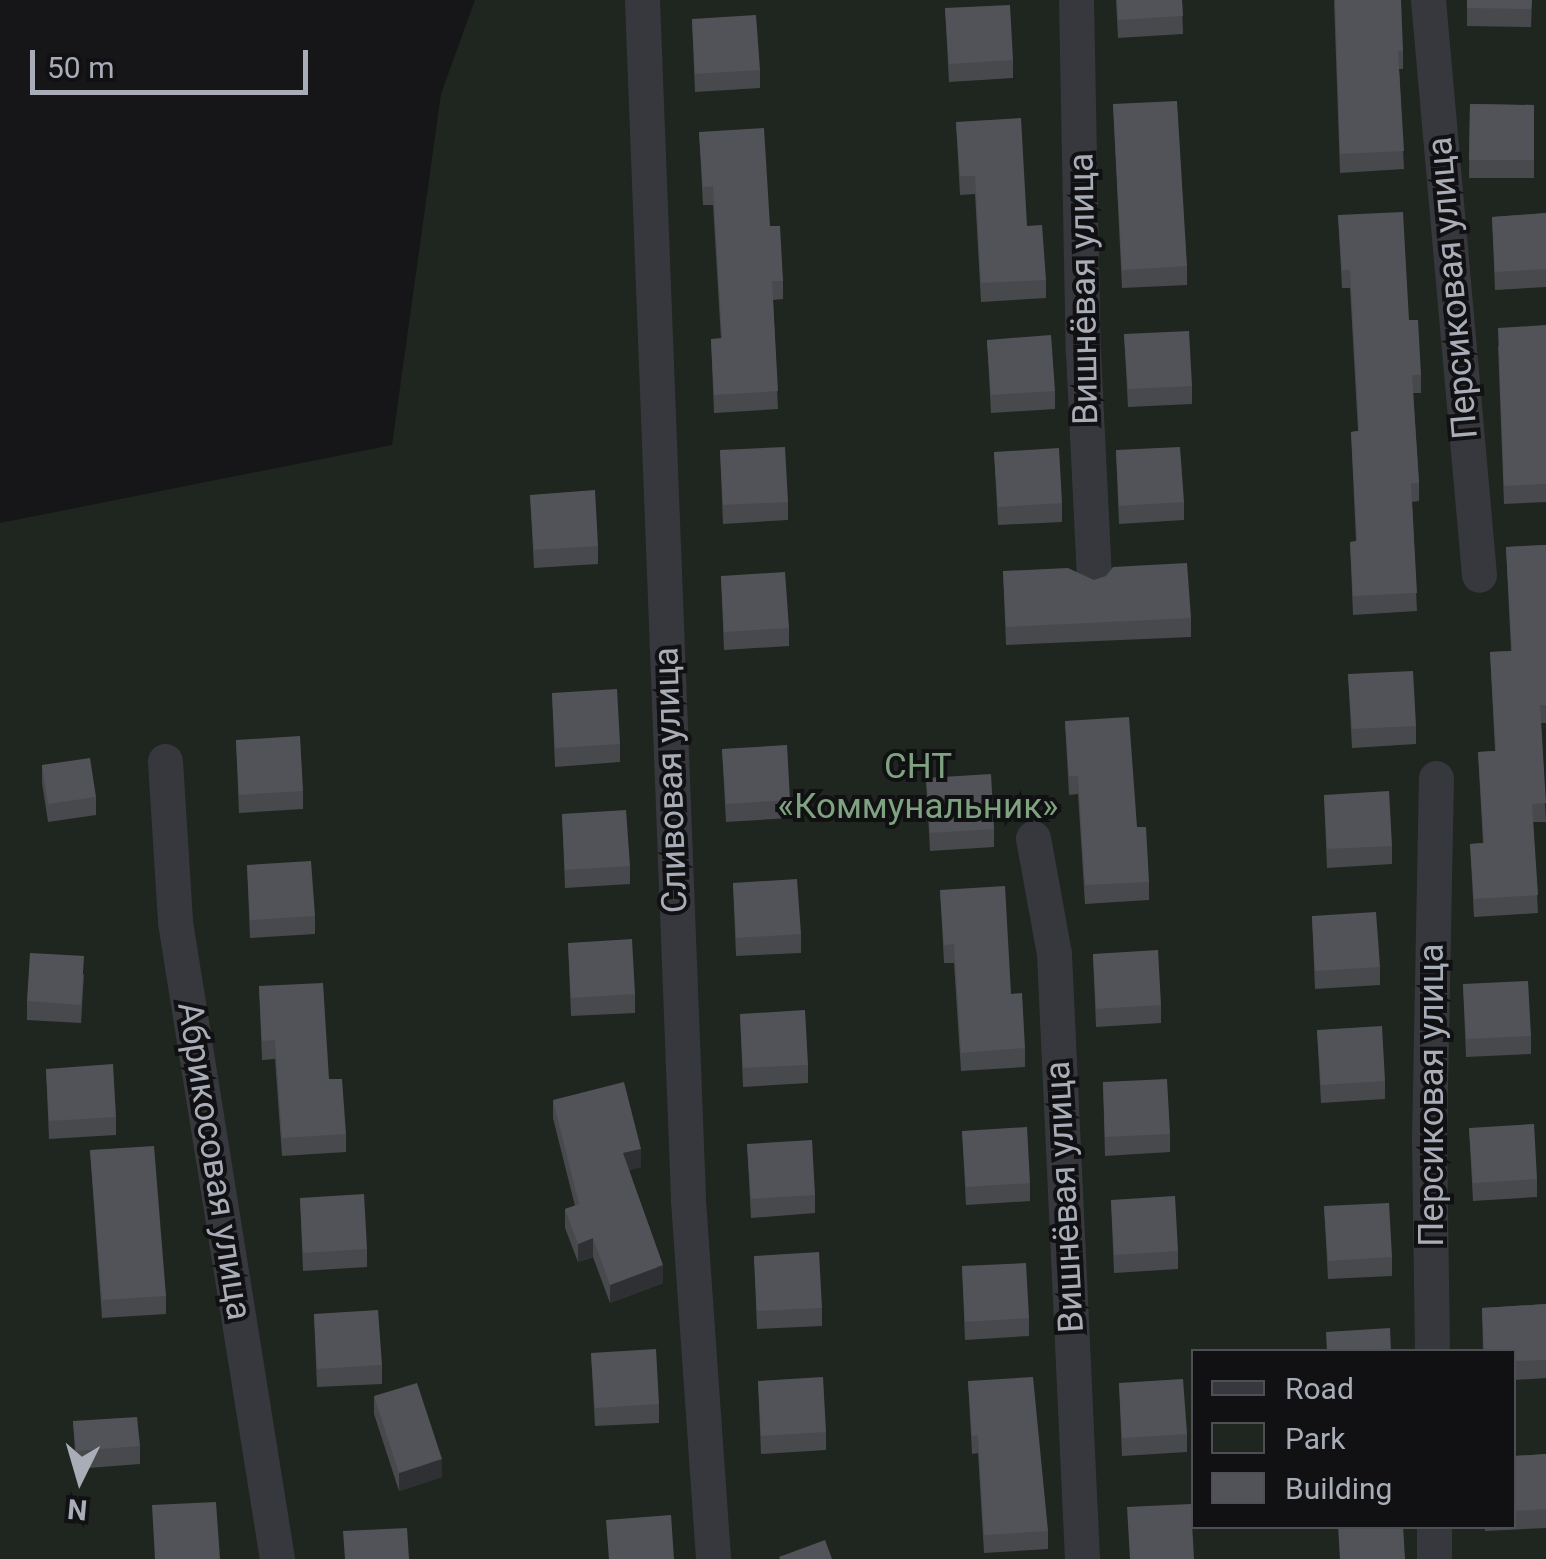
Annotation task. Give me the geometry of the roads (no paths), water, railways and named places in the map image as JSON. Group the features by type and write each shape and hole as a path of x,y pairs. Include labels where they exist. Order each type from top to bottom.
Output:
{"street":[{"name":"Сливовая улица","path":"642,0 688,1200 713,1559"},
{"name":"Вишнёвая улица","path":"1076,0 1082,353 1094,577"},
{"name":"Персиковая улица","path":"1428,0 1479,576"},
{"name":"Абрикосовая улица","path":"165,761 175,922 276,1559"},
{"name":"Персиковая улица","path":"1432,1349 1430,1140 1436,778"},
{"name":"Вишнёвая улица","path":"1033,838 1054,954 1082,1559"},
{"path":"1434,1529 1434,1559"}],"park label":[{"name":"СНТ «Коммунальник»","path":"918,787"}]}
